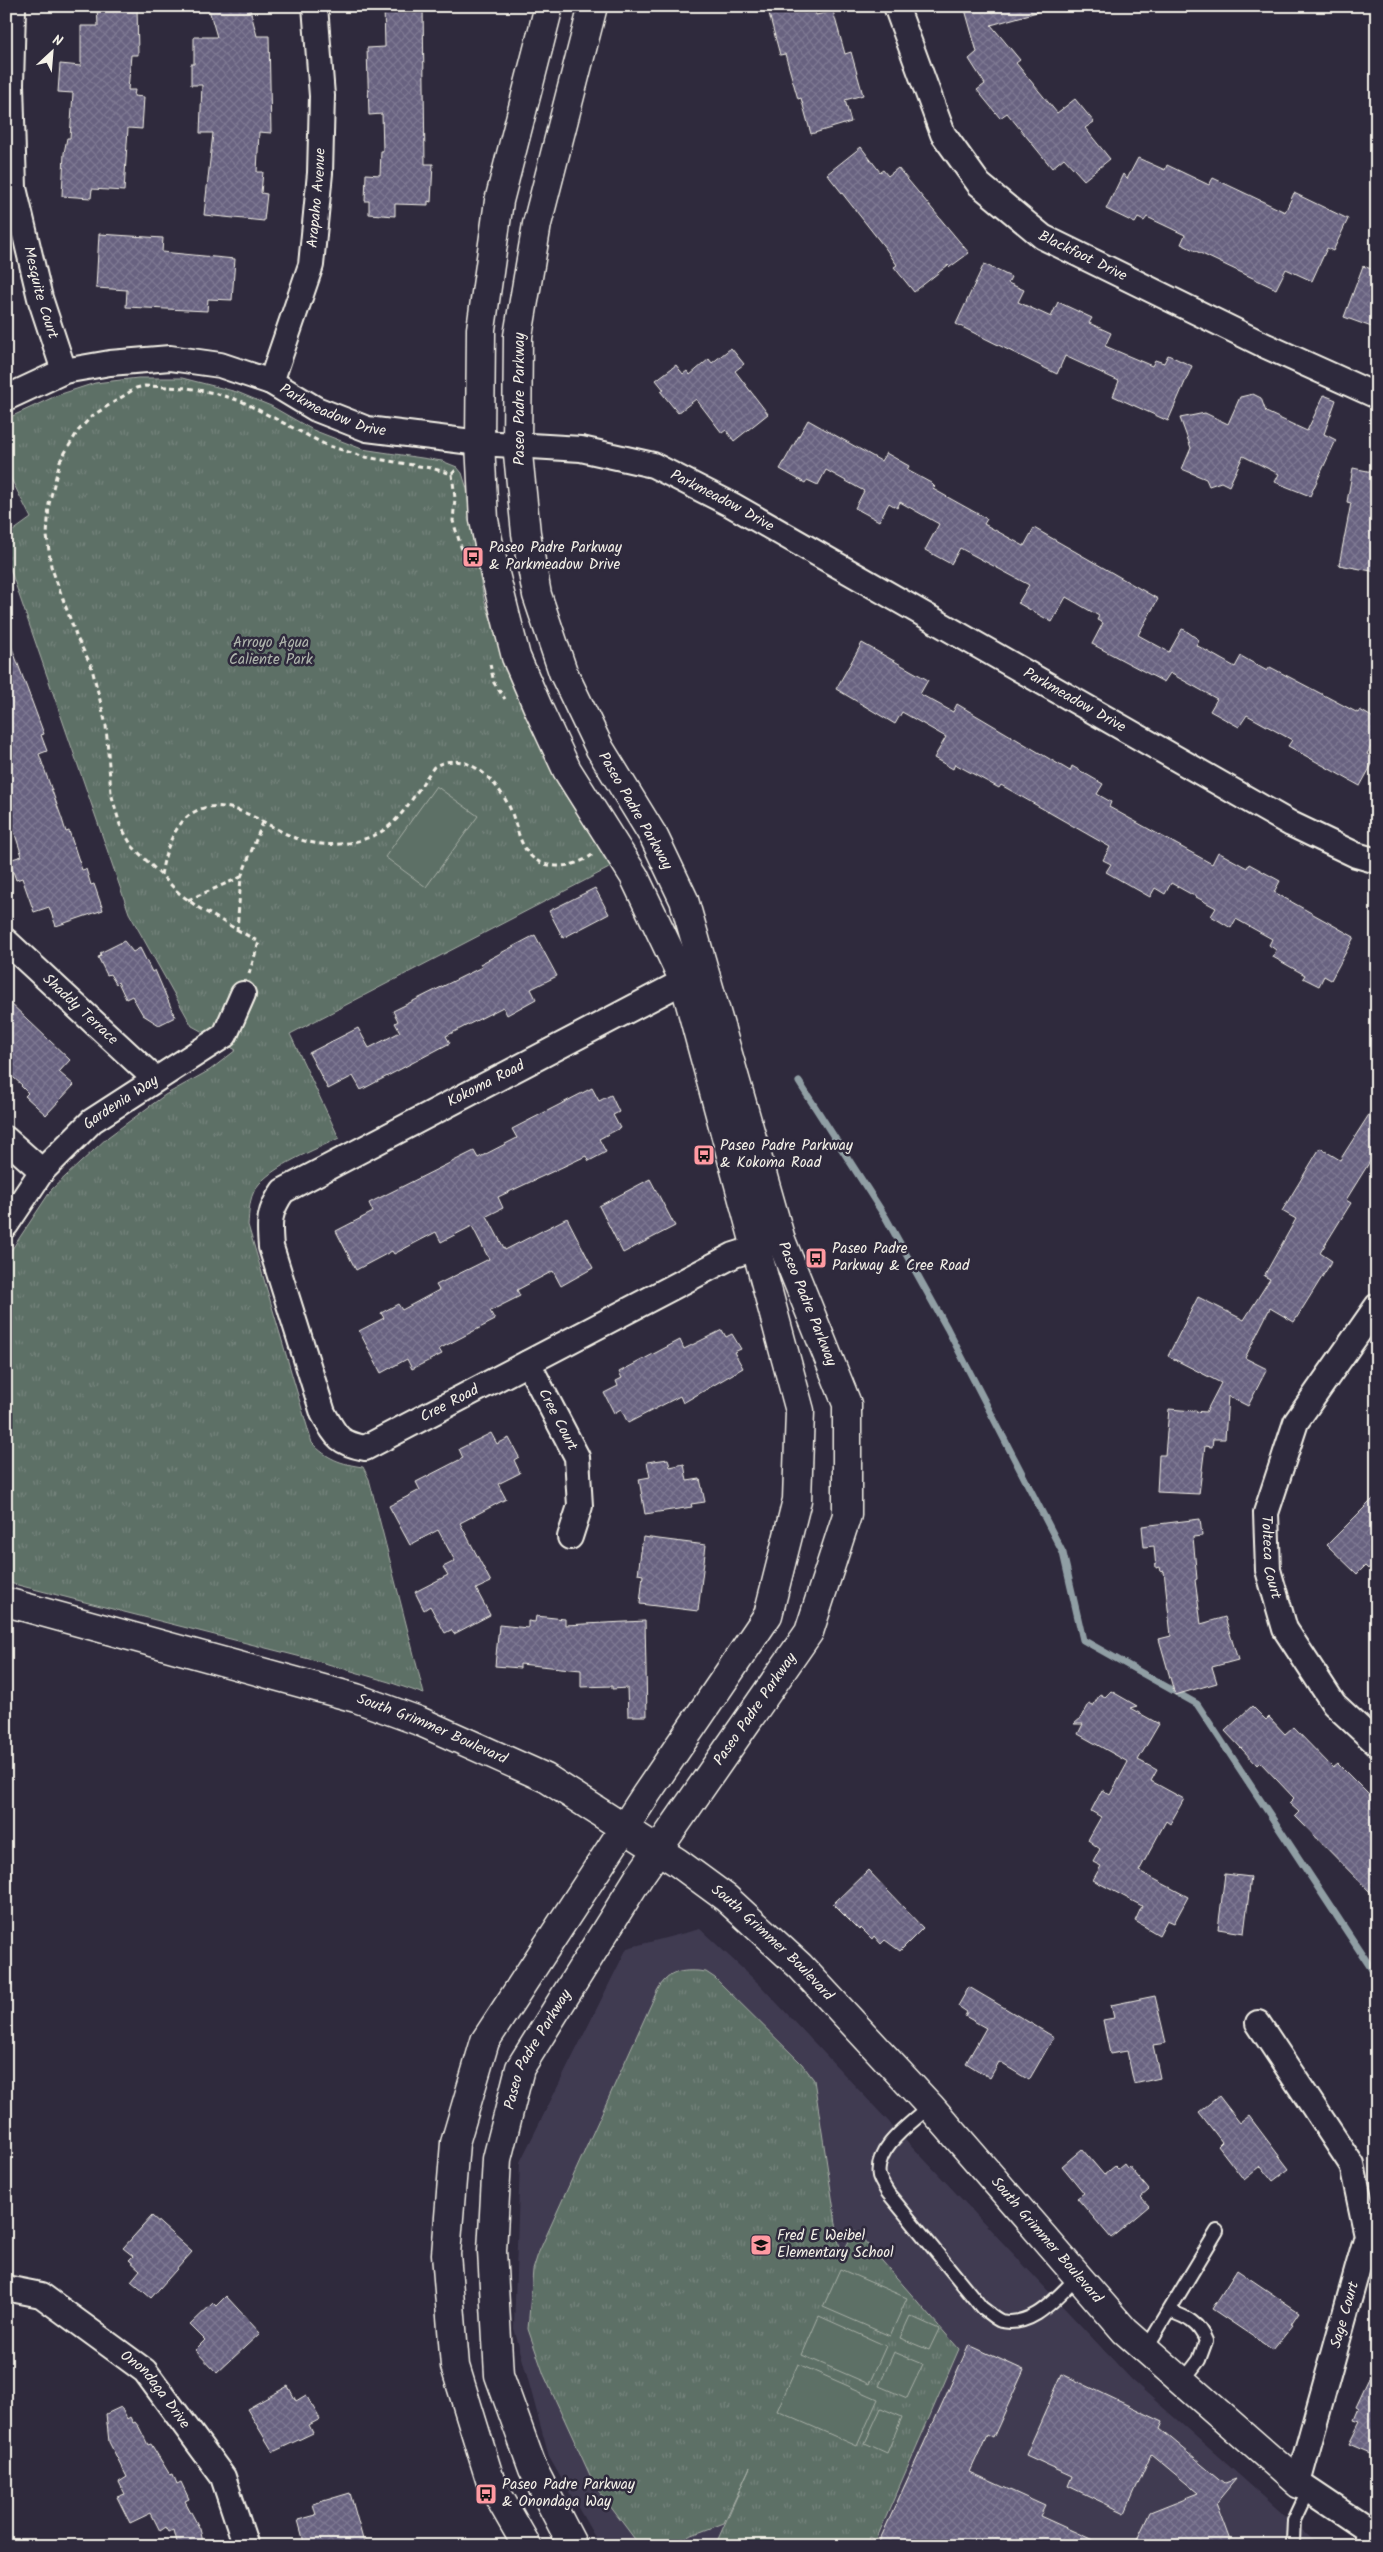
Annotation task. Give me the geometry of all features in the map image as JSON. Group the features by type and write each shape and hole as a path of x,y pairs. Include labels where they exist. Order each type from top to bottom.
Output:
{"main road":[{"name":"Paseo Padre Parkway","path":"549,6 499,202 481,330 480,443 484,520 494,574 516,657 567,770 695,977 782,1240 847,1404 847,1515 809,1632 658,1848 520,2068 497,2159 492,2251 499,2375 533,2470 573,2546"},
{"name":"Paseo Padre Parkway","path":"527,2546 492,2483 455,2366 446,2254 455,2143 485,2041 625,1826 768,1615 797,1500 800,1411 755,1250 695,977 684,900 654,837 600,749 563,672 538,595 526,533 517,444 518,336 535,233 593,6"},
{"name":"South Grimmer Boulevard","path":"6,1602 356,1698 419,1721 546,1778 658,1848 726,1898 771,1937 930,2106 1125,2331 1303,2486"}],"street":[{"name":"Arapaho Avenue","path":"271,382 311,265 320,173 322,105 315,6"},
{"name":"Blackfoot Drive","path":"896,6 943,134 979,184 1043,237 1266,346 1377,396"},
{"name":"Mesquite Court","path":"6,10 13,9 11,84 14,188 40,298 64,371"},
{"name":"Parkmeadow Drive","path":"6,398 64,371 110,363 170,358 220,364 271,382 316,409 368,429 480,443 582,449 653,465 732,505 1291,824 1356,855 1377,861"},
{"name":"Shaddy Terrace","path":"6,941 155,1079"},
{"name":"Kokoma Road","path":"273,1205 283,1191 300,1181 695,977"},
{"name":"Gardenia Way","path":"6,1225 42,1171 92,1122 225,1035 243,994"},
{"path":"6,1139 42,1171"},
{"name":"Cree Road","path":"273,1205 269,1222 272,1247 323,1413 336,1437 347,1445 365,1448 734,1255 782,1240"},
{"name":"Tolteca Court","path":"1377,1306 1296,1422 1266,1514 1268,1570 1285,1629 1334,1704 1377,1744"},
{"name":"Cree Court","path":"528,1363 577,1457 580,1506 570,1536"},
{"name":"Sage Court","path":"1258,2023 1352,2165 1367,2235 1303,2486"},
{"name":"Onondaga Drive","path":"6,2288 41,2295 146,2371 223,2478 246,2546"},
{"name":"South Grimmer Boulevard","path":"1303,2486 1367,2537"}],"lane":[{"path":"930,2106 887,2147 880,2159 880,2176 888,2194 982,2308 1000,2320 1018,2322 1033,2317 1078,2277"},
{"path":"1146,2348 1217,2230"},
{"path":"1169,2311 1190,2320 1201,2328 1206,2341 1199,2360 1183,2381"},
{"path":"1293,2542 1294,2520 1303,2486"}],"path":[{"path":"243,994 259,942 237,931 188,900 132,846 120,826 111,793 106,726 100,696 91,665 77,638 58,590 51,566 47,536 53,482 60,462 78,431 92,416 136,388 145,386 188,388 241,401 326,445 365,457 431,468 452,474"},
{"path":"465,558 453,522 455,498 452,474 480,443"},
{"path":"489,661 494,683 506,701"},
{"path":"161,876 171,837 181,821 193,811 210,807 228,809 252,816 308,842 329,844 352,843 376,835 392,824 434,767 443,761 453,759 466,762 487,777 509,806 528,853 540,862 552,866 564,866 585,860 593,855 587,847"},
{"path":"237,931 241,877 263,822"},
{"path":"188,900 241,877"}],"shaded area":[{"name":"Fred E Weibel Elementary School","path":"700,1929 759,1984 1132,2380 1319,2546 600,2546 549,2457 514,2328 520,2162 627,1948"}],"green space":[{"name":"Arroyo Agua Caliente Park","path":"138,378 182,378 237,392 271,406 313,430 362,449 442,461 457,467 462,473 467,489 472,536 484,599 511,679 558,784 611,867 290,1034 339,1138 294,1159 272,1173 256,1188 251,1201 248,1225 312,1443 323,1453 335,1460 363,1467 369,1479 424,1694 321,1662 6,1582 6,1258 52,1189 108,1137 165,1095 210,1070 236,1050 192,1026 129,913 6,557 6,536 31,518 6,469 6,419 58,395 95,383"},
{"path":"436,786 478,816 426,887 385,857"},
{"path":"679,1972 706,1972 715,1978 802,2064 814,2080 841,2256 855,2230 959,2349 876,2540 870,2537 867,2546 715,2546 750,2467 724,2523 663,2546 640,2546 595,2486 544,2375 528,2329 533,2270 538,2254 657,1991 669,1976"},
{"path":"840,2269 907,2298 890,2336 823,2307"},
{"path":"819,2316 886,2346 869,2384 802,2355"},
{"path":"910,2316 939,2329 929,2350 900,2338"},
{"path":"894,2352 923,2364 907,2398 879,2386"},
{"path":"798,2364 878,2399 857,2446 777,2411"},
{"path":"881,2408 902,2417 887,2453 865,2443"}],"building":[{"path":"97,6 137,6 138,55 131,55 128,90 135,90 134,96 144,97 142,129 128,128 124,191 92,189 91,198 62,196 64,153 67,138 70,138 73,93 58,92 60,64 81,66 81,26 98,26"},
{"path":"208,6 249,6 257,36 269,36 271,133 259,132 257,172 263,172 261,193 267,194 264,221 204,215 213,133 200,133 202,85 191,85 191,64 194,64 194,37 217,37"},
{"path":"384,6 423,6 425,164 433,164 431,202 428,201 428,205 395,204 395,216 369,214 369,201 365,201 366,174 380,175 381,151 383,151 382,114 369,115 367,48 385,47"},
{"path":"767,6 814,6 816,15 833,11 845,54 851,52 863,95 845,100 851,122 811,134 801,98 798,99 785,54 780,55"},
{"path":"964,6 1036,6 1037,12 991,25 1020,60 1016,63 1057,113 1075,99 1094,122 1085,128 1110,159 1084,180 1064,158 1052,168 1007,113 1000,118 977,90 985,84 969,59 977,52"},
{"path":"861,147 880,172 883,170 888,176 898,168 969,253 950,267 948,265 914,292 894,267 897,265 886,249 827,174"},
{"path":"1138,158 1165,170 1167,165 1209,185 1213,178 1285,212 1294,193 1348,219 1333,251 1327,248 1312,281 1286,269 1276,289 1181,244 1185,235 1147,217 1144,221 1138,218 1135,223 1106,209 1123,174 1127,179"},
{"path":"99,234 163,238 162,252 235,259 232,300 208,299 207,311 126,307 127,290 96,288"},
{"path":"984,264 1011,277 1008,283 1024,290 1018,302 1051,317 1058,302 1092,318 1089,323 1111,333 1105,346 1152,366 1155,360 1164,363 1168,355 1192,366 1168,421 1113,396 1119,381 1065,356 1057,374 956,324"},
{"path":"1363,266 1377,271 1377,329 1344,317"},
{"path":"731,348 744,364 735,371 768,414 734,441 726,430 722,433 696,399 678,413 661,392 664,390 656,380 676,365 683,374 687,371 690,375 709,359 712,363"},
{"path":"1253,394 1261,398 1266,412 1307,431 1324,395 1336,400 1324,434 1336,440 1310,496 1275,482 1279,474 1243,456 1229,486 1221,482 1209,486 1206,479 1182,469 1191,448 1180,418 1205,413 1228,424 1240,397"},
{"path":"808,420 881,461 886,453 909,466 907,470 931,483 935,487 933,489 987,519 984,524 1024,546 1034,528 1158,599 1138,635 1169,652 1182,629 1199,640 1196,645 1235,667 1241,656 1267,671 1270,667 1358,713 1360,710 1377,720 1377,735 1367,754 1375,759 1360,786 1288,746 1292,740 1247,715 1239,727 1210,711 1217,699 1170,673 1164,682 1092,644 1103,623 1097,620 1099,616 1066,597 1052,622 1018,603 1029,585 960,548 951,564 925,550 939,524 900,502 897,508 889,503 879,521 855,508 864,491 826,470 818,485 807,480 805,483 780,469"},
{"path":"1353,468 1377,473 1377,572 1339,565 1351,503 1347,502"},
{"path":"6,640 9,640 44,734 41,735 47,751 39,754 66,832 69,831 82,870 86,869 91,885 94,884 103,910 56,926 49,907 34,912 22,878 16,880 9,860 22,856 6,806"},
{"path":"862,643 928,680 920,694 953,712 957,704 1070,771 1072,766 1103,784 1097,794 1111,802 1109,807 1212,864 1218,852 1247,868 1249,864 1280,881 1274,892 1354,937 1331,980 1324,976 1319,986 1303,978 1305,975 1273,957 1276,950 1269,945 1272,939 1236,919 1231,928 1211,916 1216,908 1171,883 1165,894 1155,888 1150,897 1106,872 1111,864 1103,860 1110,847 1001,785 999,788 955,764 953,769 934,758 946,737 902,712 895,724 836,689"},
{"path":"595,888 609,914 563,938 549,911"},
{"path":"535,935 557,976 531,989 536,999 507,1015 503,1007 446,1036 450,1043 361,1090 353,1076 328,1089 309,1053 358,1028 369,1048 400,1032 395,1023 398,1021 393,1011 482,967 480,964"},
{"path":"124,941 133,952 140,948 152,972 155,970 175,1017 159,1025 143,1015 132,996 126,999 118,982 116,984 110,974 107,975 98,957 101,956 100,953"},
{"path":"6,999 70,1060 59,1072 74,1085 46,1115 25,1096 28,1093 22,1085 6,1071"},
{"path":"592,1088 599,1101 611,1095 619,1112 613,1115 620,1128 599,1139 606,1152 589,1161 586,1156 498,1197 503,1208 487,1216 505,1250 567,1218 593,1268 561,1286 553,1271 517,1290 520,1296 490,1311 495,1320 439,1349 442,1354 412,1369 407,1359 381,1373 359,1331 384,1318 381,1313 398,1304 402,1310 439,1290 436,1285 489,1259 472,1226 441,1242 436,1232 394,1254 392,1251 356,1270 336,1231 373,1212 369,1203 474,1151 478,1158 517,1138 512,1129"},
{"path":"1377,1102 1377,1150 1346,1200 1351,1203 1320,1253 1332,1261 1294,1322 1270,1308 1245,1358 1267,1369 1248,1406 1228,1396 1225,1439 1213,1439 1212,1447 1205,1446 1199,1494 1157,1492 1159,1455 1165,1455 1169,1409 1206,1412 1221,1383 1168,1356 1198,1297 1244,1320 1270,1279 1264,1276 1296,1219 1282,1211 1320,1148 1340,1160"},
{"path":"650,1179 675,1226 623,1253 599,1206"},
{"path":"722,1330 726,1337 732,1334 741,1349 734,1352 743,1368 683,1403 680,1396 628,1423 621,1409 614,1413 604,1393 618,1386 616,1381 622,1378 619,1372 680,1340 684,1349"},
{"path":"491,1433 497,1444 509,1438 519,1457 514,1460 520,1473 498,1484 506,1499 460,1523 491,1582 476,1589 490,1615 454,1634 451,1630 445,1633 430,1606 424,1610 415,1592 448,1575 443,1567 455,1561 438,1530 410,1545 389,1506 420,1490 416,1482 463,1458 459,1449"},
{"path":"668,1459 670,1467 684,1464 687,1481 700,1479 705,1502 691,1504 692,1507 645,1514 639,1479 650,1477 647,1462"},
{"path":"1377,1495 1377,1559 1368,1569 1365,1566 1357,1574 1327,1545"},
{"path":"1200,1519 1202,1536 1193,1537 1197,1579 1195,1580 1201,1624 1225,1617 1238,1660 1212,1667 1217,1683 1175,1695 1159,1639 1171,1636 1164,1571 1161,1572 1160,1567 1156,1568 1154,1546 1144,1547 1142,1526"},
{"path":"643,1537 706,1545 698,1611 640,1604 643,1575 638,1574"},
{"path":"536,1616 565,1619 565,1625 645,1621 647,1716 628,1716 627,1688 612,1689 612,1686 581,1687 581,1670 520,1664 520,1668 495,1666 499,1625 528,1628 528,1621 535,1622"},
{"path":"1111,1691 1137,1706 1130,1708 1159,1724 1138,1760 1157,1770 1151,1781 1184,1799 1170,1824 1166,1821 1139,1871 1188,1897 1174,1923 1167,1920 1159,1935 1135,1921 1142,1906 1093,1880 1101,1866 1093,1862 1100,1849 1088,1840 1101,1817 1091,1811 1102,1790 1110,1795 1128,1762 1078,1734 1083,1724 1074,1724 1082,1717 1089,1704 1093,1706 1100,1694 1105,1697"},
{"path":"1252,1706 1266,1720 1269,1717 1285,1734 1293,1727 1333,1768 1338,1764 1377,1803 1377,1899 1295,1816 1299,1812 1289,1803 1294,1798 1260,1762 1257,1765 1225,1731"},
{"path":"868,1870 923,1928 900,1951 885,1940 881,1944 874,1936 872,1939 861,1928 859,1930 833,1904"},
{"path":"1225,1874 1251,1877 1244,1933 1218,1929"},
{"path":"969,1987 1054,2037 1029,2080 999,2062 990,2078 966,2063 986,2028 965,2016 967,2012 958,2006"},
{"path":"1155,1996 1166,2043 1153,2045 1160,2078 1134,2084 1127,2051 1110,2054 1103,2020 1114,2018 1111,2005"},
{"path":"1219,2096 1240,2123 1249,2116 1289,2169 1273,2181 1261,2166 1244,2180 1218,2146 1222,2142 1199,2112"},
{"path":"1082,2149 1104,2175 1115,2166 1118,2169 1124,2164 1127,2168 1129,2166 1149,2190 1141,2197 1149,2206 1111,2238 1077,2198 1084,2193 1062,2166"},
{"path":"152,2216 192,2252 151,2298 131,2281 140,2270 129,2260 133,2256 123,2248"},
{"path":"1237,2270 1299,2312 1291,2324 1293,2325 1273,2350 1212,2309"},
{"path":"226,2296 260,2333 217,2373 195,2350 205,2340 190,2325 213,2303 216,2306"},
{"path":"969,2345 1024,2370 993,2438 987,2435 970,2472 1045,2506 1040,2516 1106,2546 877,2546"},
{"path":"1377,2361 1377,2456 1349,2444 1360,2422 1354,2420 1359,2408 1356,2406"},
{"path":"1062,2374 1163,2422 1160,2429 1225,2483 1236,2479 1216,2503 1232,2546 1134,2546 1150,2512 1198,2493 1151,2454 1125,2513 1068,2486 1072,2476 1026,2455"},
{"path":"288,2386 296,2401 306,2395 320,2419 309,2425 313,2433 273,2452 247,2409"},
{"path":"121,2407 127,2419 130,2417 133,2423 135,2422 139,2427 148,2445 151,2444 170,2475 173,2474 177,2484 181,2482 189,2499 185,2501 200,2529 204,2546 177,2546 173,2530 169,2532 166,2527 160,2531 151,2513 130,2523 117,2497 125,2494 119,2482 127,2477 109,2442 106,2414"},
{"path":"350,2493 364,2543 354,2546 305,2546 298,2520 316,2515 313,2504"}],"waterway":[{"path":"799,1082 886,1218 947,1328 1063,1553 1083,1640 1197,1704 1377,1977"}],"place":[{"name":"Paseo Padre Parkway & Parkmeadow Drive","path":"473,557"},
{"name":"Paseo Padre Parkway & Kokoma Road","path":"704,1155"},
{"name":"Paseo Padre Parkway & Cree Road","path":"816,1258"},
{"name":"Fred E Weibel Elementary School","path":"761,2245"},
{"name":"Paseo Padre Parkway & Onondaga Way","path":"486,2494"}]}
